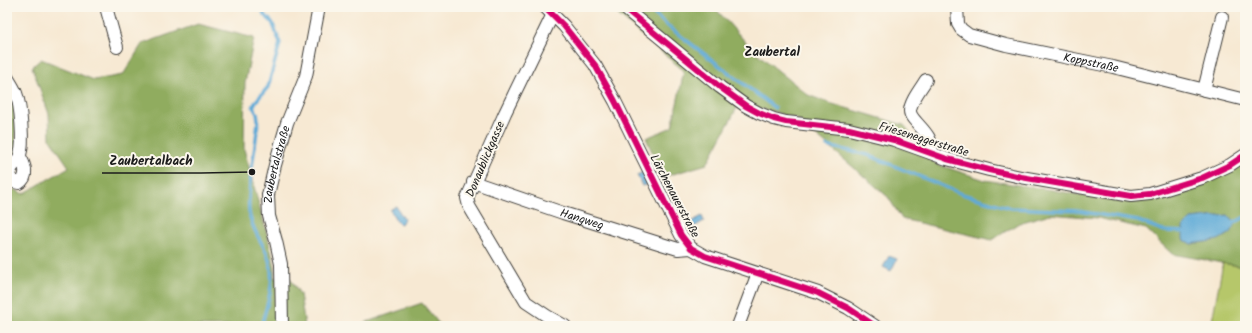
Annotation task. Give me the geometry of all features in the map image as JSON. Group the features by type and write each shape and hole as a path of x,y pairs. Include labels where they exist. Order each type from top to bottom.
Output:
{"street":[{"path":"106,7 117,47"},
{"name":"Zaubertalstraße","path":"282,326 281,264 279,251 269,216 268,194 274,165 287,123 306,76 319,7"},
{"name":"Frieseneggerstraße","path":"624,7 720,87 749,108 764,116 780,121 838,127 879,136 947,159 1006,174 1132,196 1150,194 1197,180 1219,170 1245,155"},
{"name":"Koppstraße","path":"957,7 958,24 961,29 969,35 1006,45 1113,67 1245,100"},
{"name":"Donaublickgasse","path":"549,11 505,113 473,182 468,194 468,202 526,302 565,326"},
{"name":"Lärchenauerstraße","path":"549,11 585,51 604,79 675,224 691,248 705,256 823,296 848,308 875,326"},
{"path":"1204,90 1222,18"},
{"path":"7,77 16,94 19,105 22,135 22,151 20,157"},
{"name":"Frieseneggerstraße","path":"926,80 912,104 910,112 911,116 930,141 932,146 931,154"},
{"name":"Hangweg","path":"473,182 563,213 668,246 678,249 691,248"},
{"path":"738,326 758,273"}],"green space":[{"path":"609,7 672,7 673,9 689,7 714,7 752,49 808,95 829,103 904,125 936,164 985,180 1121,202 1136,201 1184,188 1245,161 1245,267 1172,254 1146,229 1098,218 1050,214 1019,223 992,240 902,219 888,197 797,119 768,110 738,106 707,164 663,177 646,138 672,127 684,71","holes":["1228,215 1235,223 1218,240 1191,244 1183,239 1191,219"]},
{"path":"198,24 254,38 245,83 244,149 275,267 274,278 289,277 300,294 305,326 7,326 7,185 23,194 69,167 50,139 49,114 32,67 41,59 94,80 123,75 142,44"},
{"path":"7,90 13,100 16,129 16,152 7,163"},
{"path":"1223,263 1245,267 1245,326 1211,326"},
{"path":"422,303 441,326 355,326"}],"water":[{"path":"643,172 648,184 642,186 637,175"},
{"path":"396,206 404,219 401,224 398,223 390,210"},
{"path":"1228,215 1235,223 1231,233 1218,240 1191,244 1183,239 1183,227 1191,219"},
{"path":"702,216 704,221 694,227 691,222"},
{"path":"889,256 897,259 891,271 883,267"}],"waterway":[{"path":"261,326 270,290 271,272 267,254 254,229 249,212 250,178 258,120 257,113 253,107 268,87 280,43 272,22 264,15 262,7"},
{"path":"646,7 669,27 775,108"},
{"path":"827,146 868,155 962,194 1011,208 1078,211 1138,221 1165,231 1187,232"},
{"path":"1232,224 1245,217"}],"cycle path":[{"path":"545,7 564,26 595,65 615,101 681,235 691,248 705,256 818,293 848,308 875,326"},
{"path":"623,7 720,87 746,106 759,113 786,122 849,129 894,140 947,159 989,170 1131,196 1150,194 1202,178 1230,165 1245,155"}],"place":[{"name":"Zaubertalbach","path":"252,172"}],"district":[{"name":"Zaubertal","path":"772,51"}]}
